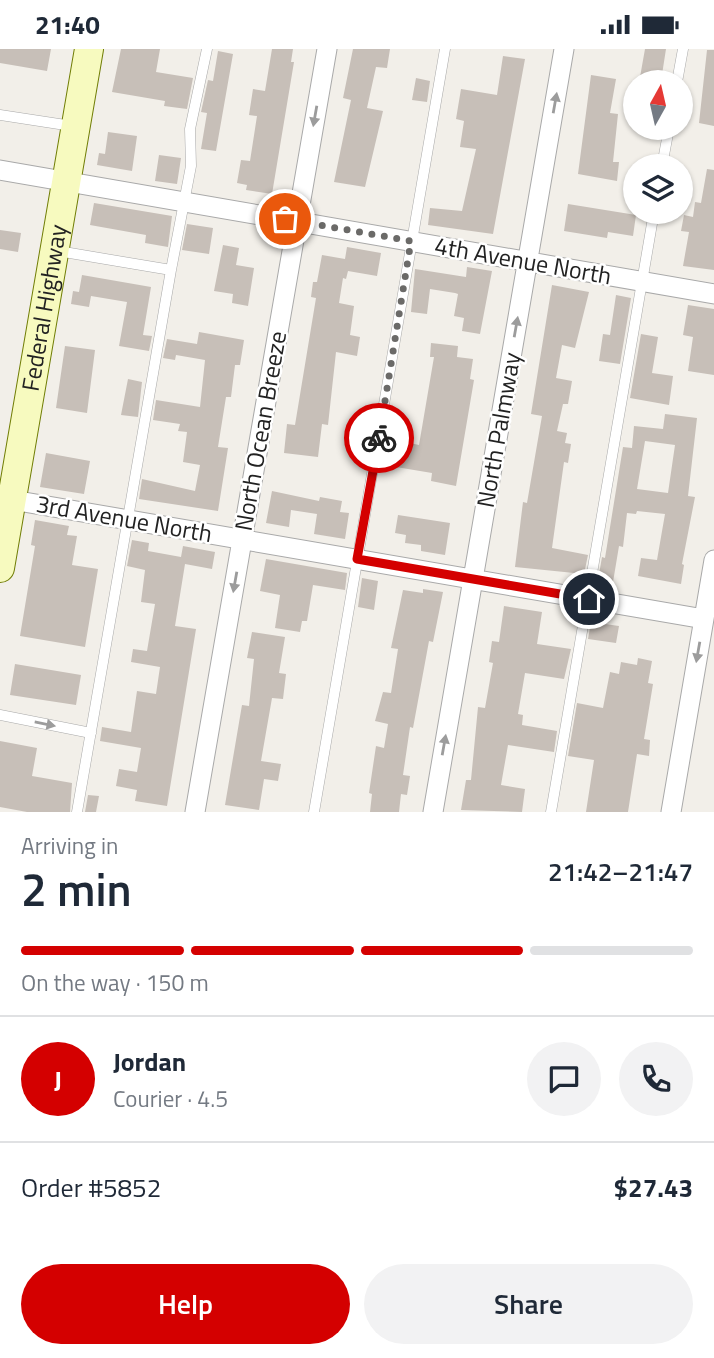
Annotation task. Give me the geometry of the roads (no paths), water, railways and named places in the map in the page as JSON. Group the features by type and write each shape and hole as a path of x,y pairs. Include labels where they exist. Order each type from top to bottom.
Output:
{"main road":[{"name":"Federal Highway","path":"0,568 6,499 89,49"}],"street":[{"name":"North Ocean Breeze","path":"195,812 327,49"},
{"name":"North Palmway","path":"433,812 564,49"},
{"name":"4th Avenue North","path":"0,170 714,294"},
{"name":"3rd Avenue North","path":"6,499 704,619"},
{"path":"671,812 714,560"}],"lane":[{"path":"77,812 191,166 190,129 207,49"},
{"path":"314,812 445,49"},
{"path":"679,70 683,49"},
{"path":"0,115 75,127"},
{"path":"551,812 652,224"},
{"path":"54,250 171,270"},
{"path":"0,715 91,733"}]}
